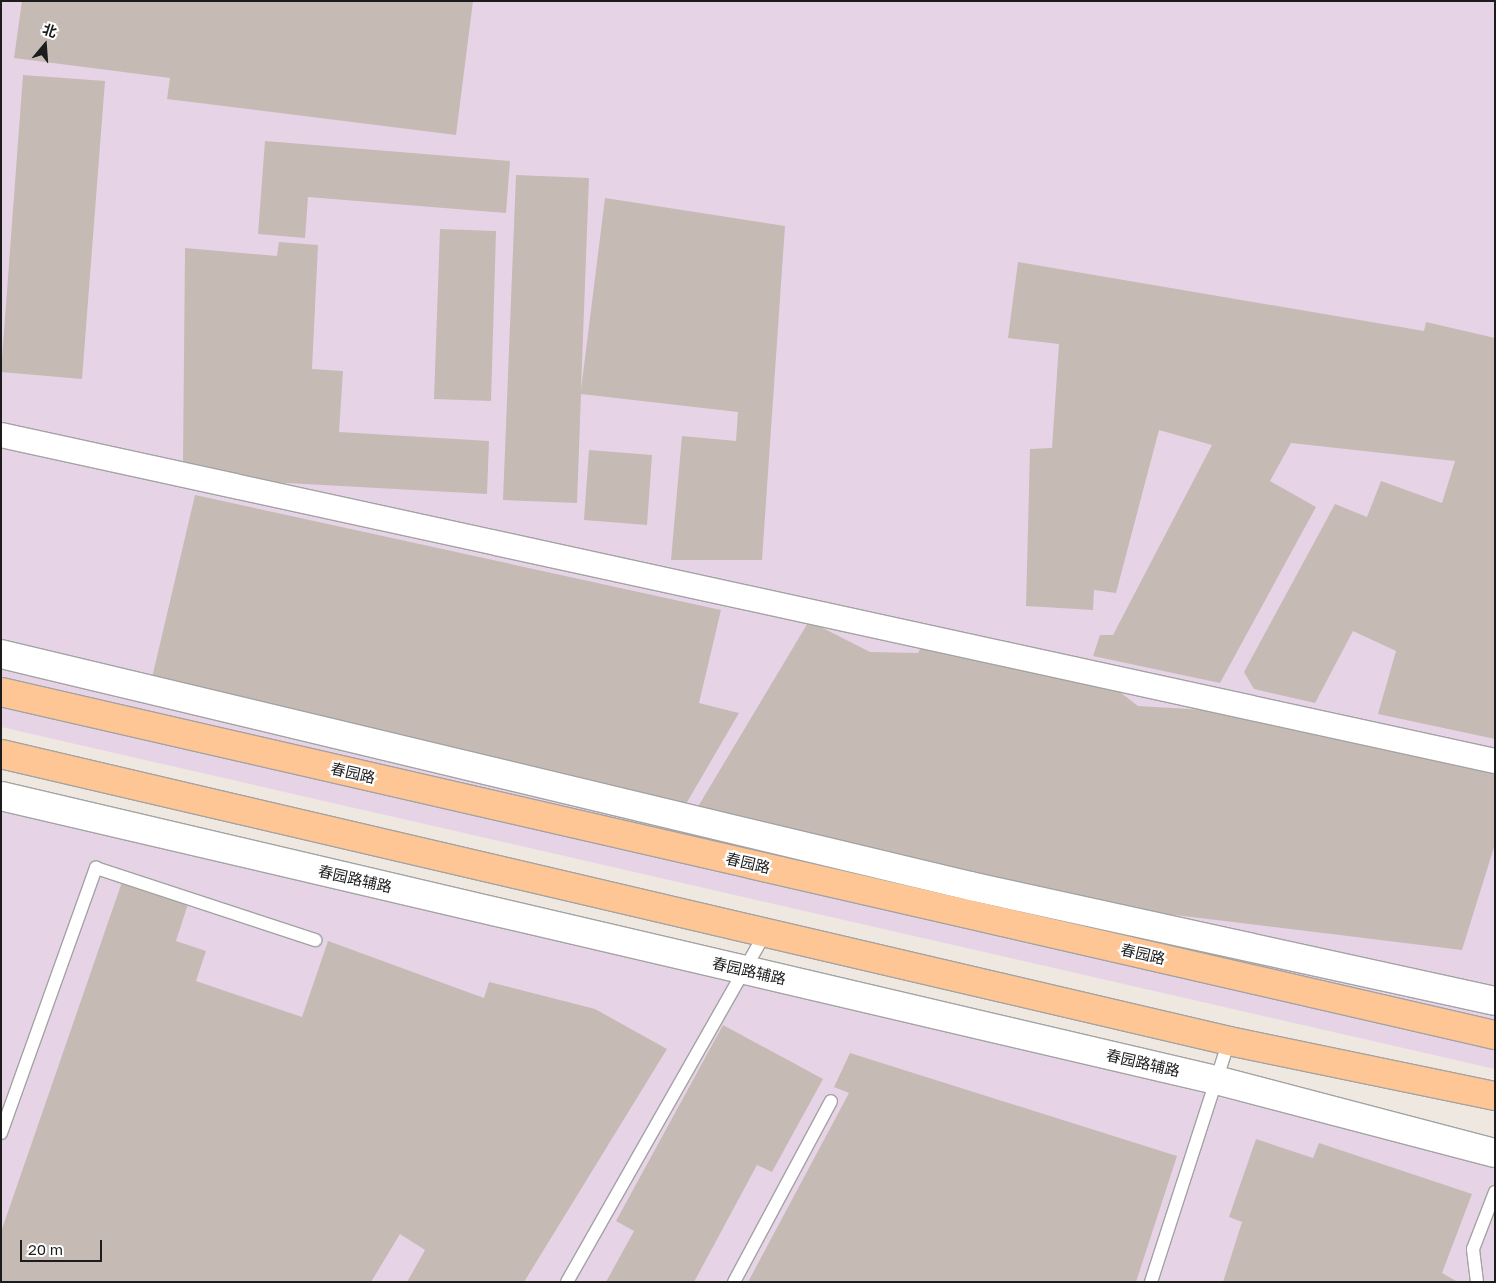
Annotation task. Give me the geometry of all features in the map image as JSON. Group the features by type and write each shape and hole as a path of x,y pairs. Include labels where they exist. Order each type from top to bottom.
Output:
{"main road":[{"name":"春园路","path":"1,692 1495,1035"},
{"path":"1,754 1229,1041 1495,1096"}],"street":[{"path":"1,435 1495,761"},
{"path":"1,654 970,886 1495,1001"},
{"name":"春园路辅路","path":"1,796 1216,1080 1495,1153"}],"lane":[{"path":"1,1134 96,868 315,940"},
{"path":"567,1282 766,932"},
{"path":"1151,1282 1229,1041"},
{"path":"734,1282 831,1100"},
{"path":"1477,1282 1473,1249 1495,1192"}],"shaded area":[{"path":"1,1 1495,1 1495,1069 1,727"},
{"path":"1,797 1495,1165 1495,1282 1,1282"}],"building":[{"path":"22,1 473,1 456,135 167,99 170,78 14,58"},
{"path":"23,75 105,81 82,379 1,372"},
{"path":"265,141 510,161 506,213 308,197 305,238 258,234"},
{"path":"516,175 589,178 581,390 605,198 785,226 762,560 671,560 682,436 736,441 738,412 581,394 577,503 503,500"},
{"path":"440,229 496,231 491,401 434,399"},
{"path":"279,242 318,245 312,369 343,371 339,432 489,441 487,494 268,482 183,463 185,248 277,256"},
{"path":"1018,262 1424,331 1426,322 1495,338 1495,739 1378,714 1396,651 1353,631 1315,703 1254,689 1244,672 1335,504 1367,517 1381,481 1442,503 1455,461 1291,443 1270,481 1316,507 1220,683 1093,656 1100,635 1113,635 1212,445 1159,430 1116,593 1094,590 1093,610 1026,606 1030,449 1052,448 1059,344 1008,338"},
{"path":"589,450 652,455 647,525 584,520"},
{"path":"195,495 721,610 699,703 739,713 683,809 151,682"},
{"path":"809,621 870,652 918,653 922,645 1108,683 1138,706 1223,711 1495,773 1495,844 1462,950 1150,912 696,810"},
{"path":"123,879 189,901 176,941 206,951 196,981 302,1017 328,941 484,998 489,982 595,1009 667,1049 524,1282 407,1282 425,1250 400,1234 371,1282 1,1282 1,1232"},
{"path":"723,1025 823,1079 772,1172 757,1165 694,1282 606,1282 634,1231 616,1221"},
{"path":"850,1053 1177,1156 1136,1282 748,1282 849,1093 834,1087"},
{"path":"1256,1139 1313,1158 1319,1143 1472,1194 1442,1273 1458,1282 1223,1282 1242,1222 1229,1217"}]}
